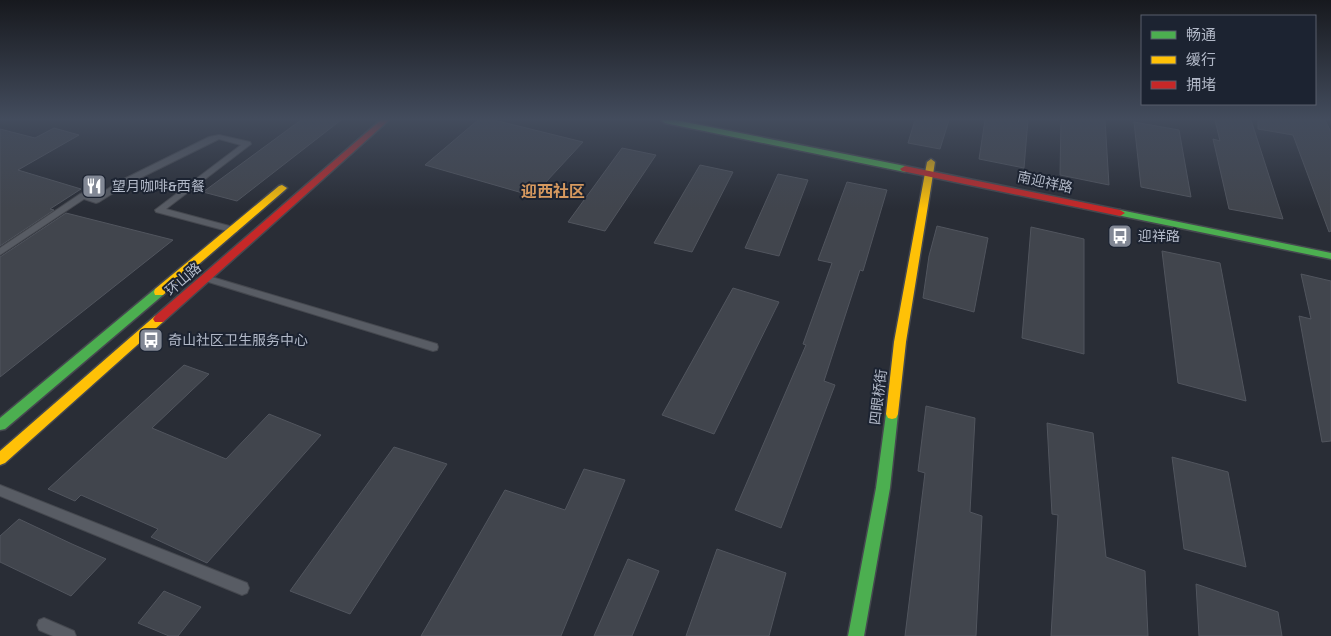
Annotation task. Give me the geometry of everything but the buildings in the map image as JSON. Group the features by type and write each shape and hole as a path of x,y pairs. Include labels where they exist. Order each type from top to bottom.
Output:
{"main road":[{"name":"环山路","path":"0,459 351,150"},
{"name":"南迎祥路","path":"840,150 931,165 1331,256"},
{"name":"四眼桥街","path":"856,636 882,488 900,342 931,165"},
{"name":"环山路","path":"0,425 290,180"},
{"path":"1098,196 1156,208"}],"lane":[{"path":"0,252 83,196 96,200 123,183 188,150"},
{"path":"239,150 158,210 254,235"},
{"path":"182,272 433,347"},
{"path":"0,490 242,588"},
{"path":"44,624 69,636"}],"traffic: fast":[{"path":"810,150 905,169"},
{"path":"1120,213 1331,256"},
{"path":"0,425 159,292"},
{"path":"856,636 883,488 892,414"}],"traffic: slow":[{"path":"892,414 900,342 931,162"},
{"path":"159,292 282,188"},
{"path":"0,459 159,319"}],"traffic: jam":[{"path":"159,319 351,150"},
{"path":"905,169 1120,213"}],"place":[{"name":"望月咖啡&西餐","path":"94,186"},
{"name":"迎祥路","path":"1120,236"},
{"name":"奇山社区卫生服务中心","path":"151,340"}],"district":[{"name":"迎西社区","path":"553,191"}]}
